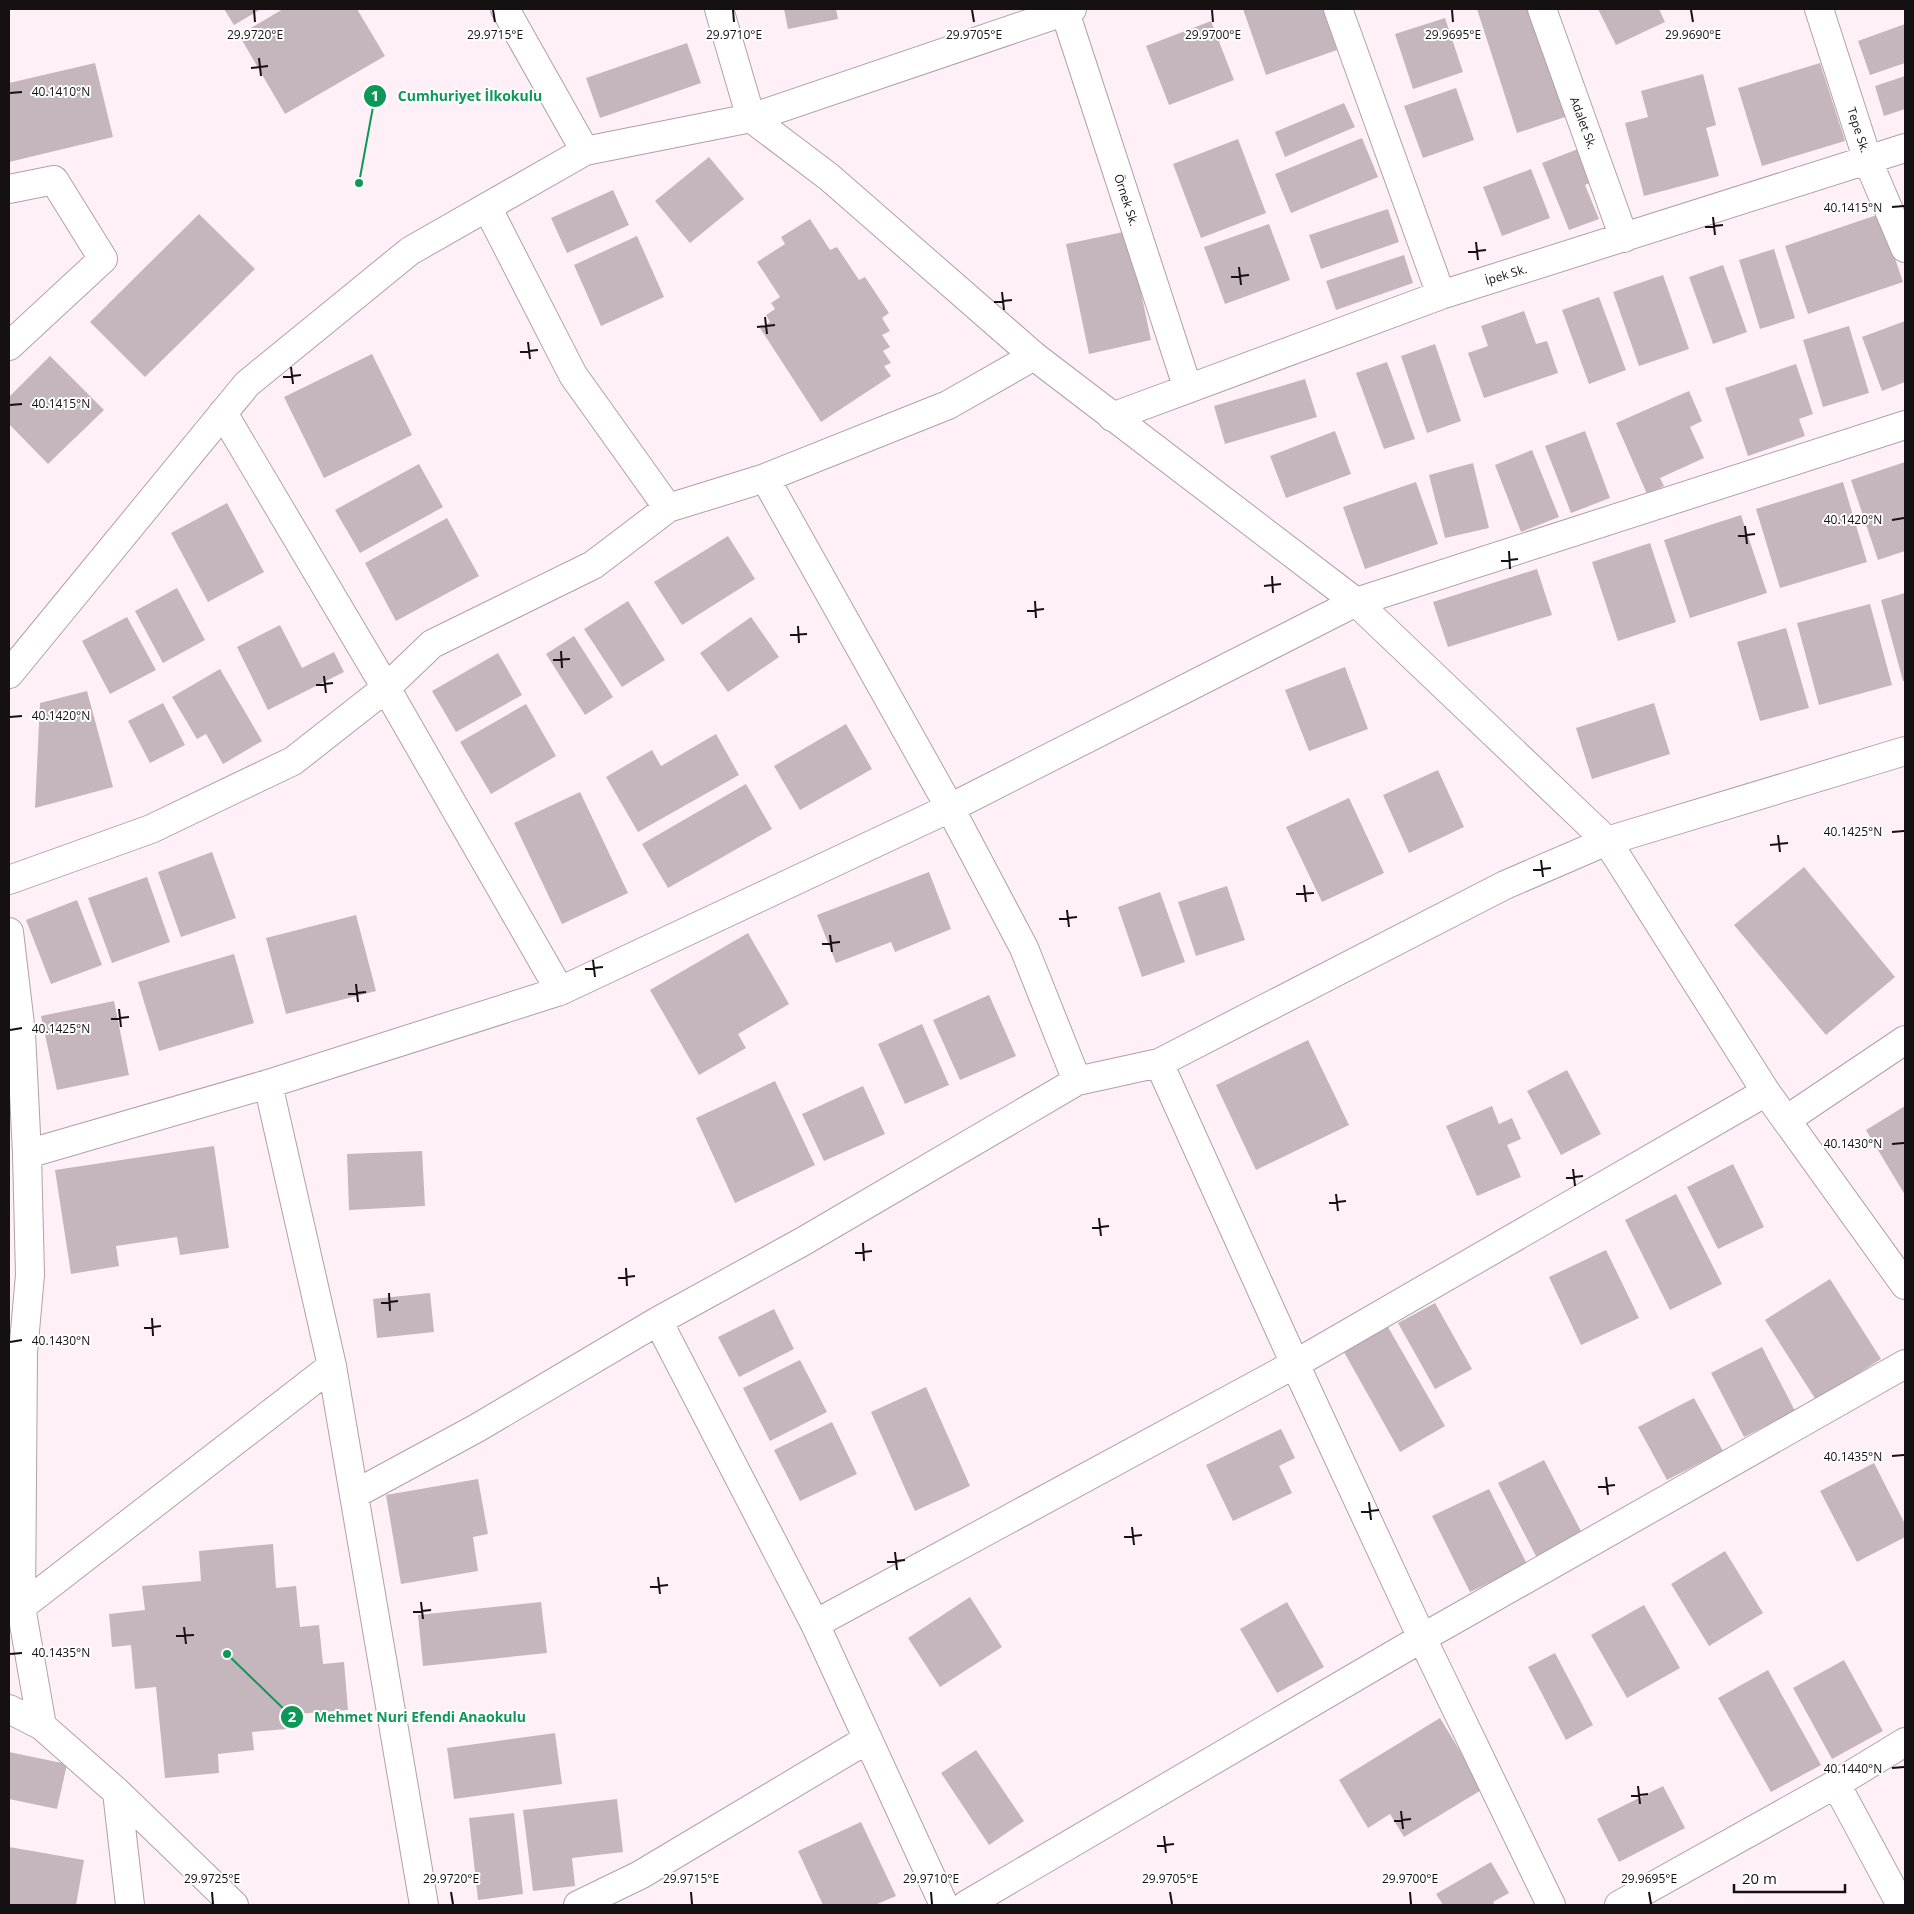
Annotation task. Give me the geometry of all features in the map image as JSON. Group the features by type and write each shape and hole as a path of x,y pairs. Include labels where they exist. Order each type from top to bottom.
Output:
{"street":[{"path":"506,9 585,151"},
{"path":"718,9 751,118 829,177 1034,356 1356,602 1607,841 1766,1092 1905,1285"},
{"path":"1338,9 1441,295"},
{"name":"Adalet Sk.","path":"1542,9 1624,238"},
{"name":"Tepe Sk.","path":"1819,9 1868,161 1905,248"},
{"path":"9,674 247,384 410,252 585,151 751,118 1068,10"},
{"name":"Örnek Sk.","path":"1068,10 1188,389"},
{"name":"İpek Sk.","path":"1112,417 1441,295 1905,148"},
{"path":"9,189 54,180 103,259 9,346"},
{"path":"487,207 573,375 668,508"},
{"path":"9,880 152,829 293,761 386,688 432,644 593,565 668,508 765,478 948,405 1034,356"},
{"path":"223,414 386,688 560,991"},
{"path":"27,1154 268,1084 560,991 950,808 1356,602 1905,425"},
{"path":"765,478 950,808 1024,948 1077,1081"},
{"path":"355,1494 478,1428 658,1321 802,1242 1077,1081 1159,1063 1505,885 1607,841 1905,750"},
{"path":"9,932 21,1034 27,1154 30,1275 22,1353 22,1607 42,1726"},
{"path":"1786,1120 1905,1040"},
{"path":"1159,1063 1295,1364 1422,1638 1551,1905"},
{"path":"268,1084 332,1366 424,1905"},
{"path":"815,1624 1295,1364 1766,1092"},
{"path":"658,1321 815,1624 944,1905"},
{"path":"966,1905 1422,1638 1905,1364"},
{"path":"22,1607 332,1366"},
{"path":"9,1709 42,1726 117,1792 234,1905"},
{"path":"578,1905 640,1875 868,1739"},
{"path":"1619,1905 1836,1784 1905,1742"},
{"path":"1836,1784 1901,1905"},
{"path":"117,1792 130,1905"}],"building":[{"path":"224,9 261,9 234,25"},
{"path":"283,9 357,9 385,56 285,114 239,35"},
{"path":"784,9 836,9 838,19 788,29"},
{"path":"1243,9 1323,9 1337,50 1266,75"},
{"path":"1477,9 1541,9 1574,114 1517,133"},
{"path":"1598,9 1659,9 1665,22 1616,45"},
{"path":"1445,18 1463,72 1413,89 1395,34"},
{"path":"1211,21 1234,80 1169,105 1146,46"},
{"path":"1905,24 1905,63 1870,75 1858,41"},
{"path":"687,43 701,83 600,118 586,78"},
{"path":"95,63 113,137 9,162 9,83"},
{"path":"1820,63 1845,141 1762,166 1738,88"},
{"path":"1703,74 1716,125 1706,128 1719,176 1644,196 1625,123 1648,117 1641,91"},
{"path":"1905,76 1905,109 1884,116 1875,86"},
{"path":"1456,88 1474,140 1423,158 1404,106"},
{"path":"1344,103 1355,127 1285,157 1275,132"},
{"path":"1362,138 1378,177 1291,213 1275,174"},
{"path":"1238,139 1266,213 1201,238 1173,164"},
{"path":"1578,149 1592,182 1585,185 1599,219 1569,230 1542,163"},
{"path":"709,157 744,199 690,243 655,201"},
{"path":"1531,169 1550,218 1502,236 1483,187"},
{"path":"613,190 629,225 567,253 551,218"},
{"path":"1388,209 1399,242 1321,269 1309,235"},
{"path":"199,214 255,269 145,377 90,322"},
{"path":"1880,214 1903,282 1808,314 1785,246"},
{"path":"810,219 830,250 837,247 859,280 865,277 889,313 882,318 890,331 882,335 890,347 883,351 891,363 884,366 891,376 821,422 760,328 770,322 766,315 775,309 771,303 780,297 757,262 785,244 781,237"},
{"path":"1269,224 1290,280 1225,304 1204,247"},
{"path":"1128,231 1151,340 1089,354 1066,244"},
{"path":"637,236 664,297 601,326 574,265"},
{"path":"1774,249 1795,318 1760,329 1739,260"},
{"path":"1404,255 1413,283 1336,310 1326,281"},
{"path":"1723,265 1747,332 1713,344 1689,277"},
{"path":"1663,275 1689,349 1639,366 1613,292"},
{"path":"1599,297 1626,370 1589,384 1562,310"},
{"path":"1524,311 1536,344 1547,341 1558,373 1484,398 1468,353 1488,346 1481,326"},
{"path":"1905,321 1905,382 1882,391 1862,337"},
{"path":"1849,326 1869,393 1823,407 1803,340"},
{"path":"1435,344 1461,421 1427,433 1401,356"},
{"path":"372,354 412,435 324,478 284,397"},
{"path":"50,356 104,410 48,464 9,424 9,397"},
{"path":"1387,362 1415,439 1384,449 1356,373"},
{"path":"1796,364 1813,414 1799,419 1805,436 1748,456 1725,388"},
{"path":"1305,379 1317,417 1225,444 1214,406"},
{"path":"1689,391 1702,421 1690,427 1704,458 1660,478 1664,486 1647,494 1616,423"},
{"path":"1335,431 1351,474 1286,498 1270,456"},
{"path":"1585,431 1610,498 1571,513 1545,446"},
{"path":"1532,450 1559,517 1521,532 1495,465"},
{"path":"1905,462 1905,551 1878,560 1851,480"},
{"path":"1473,463 1489,528 1445,538 1429,475"},
{"path":"419,464 443,507 360,553 335,510"},
{"path":"1416,482 1438,544 1365,569 1343,507"},
{"path":"1843,482 1867,562 1780,588 1756,509"},
{"path":"227,503 264,572 208,602 171,533"},
{"path":"1741,515 1767,593 1690,618 1664,540"},
{"path":"447,518 479,576 396,621 365,563"},
{"path":"728,536 755,579 682,625 654,582"},
{"path":"1650,543 1676,622 1618,641 1592,562"},
{"path":"1537,569 1552,615 1448,647 1433,602"},
{"path":"177,588 205,640 163,663 135,611"},
{"path":"1905,593 1905,681 1903,681 1881,600"},
{"path":"628,601 665,660 622,687 584,629"},
{"path":"1870,604 1892,685 1819,705 1797,623"},
{"path":"127,617 156,670 110,694 82,641"},
{"path":"751,617 779,657 728,692 700,653"},
{"path":"280,625 302,668 334,652 344,672 268,710 237,647"},
{"path":"1786,628 1809,708 1760,721 1737,642"},
{"path":"574,636 613,697 585,715 546,654"},
{"path":"498,653 522,695 456,732 432,691"},
{"path":"1345,667 1368,729 1309,751 1285,690"},
{"path":"220,669 262,741 223,764 206,734 197,739 172,697"},
{"path":"87,691 113,787 35,808 40,703"},
{"path":"163,703 185,745 150,763 128,721"},
{"path":"1654,703 1670,754 1592,779 1576,728"},
{"path":"526,704 556,756 491,794 460,742"},
{"path":"846,724 872,769 800,810 774,766"},
{"path":"716,734 739,775 638,832 606,777 652,750 661,766"},
{"path":"1438,770 1464,827 1409,853 1383,795"},
{"path":"746,784 772,829 668,888 642,844"},
{"path":"580,792 628,893 562,924 514,823"},
{"path":"1349,798 1384,873 1322,902 1286,827"},
{"path":"212,852 236,918 181,937 158,872"},
{"path":"1804,867 1895,977 1826,1035 1734,925"},
{"path":"929,872 951,929 895,952 891,942 836,963 817,915"},
{"path":"147,877 170,942 112,963 88,898"},
{"path":"1227,886 1245,940 1196,956 1178,902"},
{"path":"1160,892 1185,962 1142,977 1118,907"},
{"path":"77,900 102,965 51,984 26,920"},
{"path":"356,915 376,991 286,1014 266,938"},
{"path":"748,933 789,1004 738,1034 746,1048 699,1075 650,990"},
{"path":"234,954 254,1023 159,1051 138,982"},
{"path":"989,995 1016,1056 960,1080 933,1020"},
{"path":"114,1001 129,1075 57,1090 41,1016"},
{"path":"922,1024 949,1085 905,1104 878,1044"},
{"path":"1308,1040 1349,1125 1256,1170 1216,1085"},
{"path":"1567,1070 1601,1134 1561,1155 1527,1091"},
{"path":"775,1081 815,1165 735,1203 696,1118"},
{"path":"863,1086 885,1134 824,1161 802,1114"},
{"path":"1492,1106 1499,1124 1512,1118 1521,1139 1507,1145 1521,1177 1477,1196 1446,1126"},
{"path":"1905,1106 1905,1195 1866,1130"},
{"path":"214,1146 229,1248 180,1255 177,1237 116,1246 119,1266 71,1274 55,1170"},
{"path":"422,1151 425,1206 349,1210 347,1154"},
{"path":"1733,1164 1764,1227 1718,1249 1687,1187"},
{"path":"1676,1194 1722,1284 1670,1310 1625,1220"},
{"path":"1606,1250 1639,1318 1581,1345 1549,1277"},
{"path":"1830,1279 1881,1359 1816,1400 1765,1320"},
{"path":"430,1293 434,1332 377,1338 373,1299"},
{"path":"1435,1303 1472,1369 1435,1389 1398,1323"},
{"path":"774,1309 794,1349 739,1377 718,1337"},
{"path":"1388,1327 1445,1426 1400,1452 1344,1352"},
{"path":"1762,1347 1795,1411 1744,1437 1711,1373"},
{"path":"800,1360 827,1412 770,1441 743,1388"},
{"path":"926,1387 970,1486 915,1511 871,1412"},
{"path":"1694,1398 1723,1451 1667,1480 1638,1427"},
{"path":"832,1422 857,1474 800,1501 774,1450"},
{"path":"1281,1429 1295,1458 1279,1466 1292,1493 1233,1521 1206,1465"},
{"path":"1544,1460 1583,1535 1537,1558 1498,1483"},
{"path":"1874,1463 1905,1524 1905,1537 1857,1562 1820,1491"},
{"path":"478,1479 488,1534 473,1537 478,1571 401,1584 386,1495"},
{"path":"1489,1489 1527,1564 1470,1592 1432,1516"},
{"path":"273,1544 276,1588 296,1586 300,1627 319,1625 323,1664 344,1662 348,1710 297,1714 299,1728 252,1732 254,1750 218,1754 219,1773 165,1778 156,1687 135,1689 131,1645 112,1647 109,1614 145,1610 142,1586 201,1581 199,1551"},
{"path":"1725,1551 1763,1613 1709,1646 1671,1584"},
{"path":"970,1597 1002,1647 940,1687 908,1638"},
{"path":"541,1602 547,1653 423,1666 418,1615"},
{"path":"1287,1602 1324,1667 1277,1693 1240,1629"},
{"path":"1644,1605 1680,1668 1627,1698 1591,1635"},
{"path":"1555,1653 1593,1725 1566,1740 1528,1667"},
{"path":"1844,1660 1883,1731 1832,1759 1793,1688"},
{"path":"1768,1670 1821,1765 1771,1792 1718,1698"},
{"path":"1440,1718 1483,1789 1404,1837 1390,1814 1368,1828 1339,1780"},
{"path":"555,1733 562,1784 454,1799 447,1748"},
{"path":"976,1750 1024,1821 989,1845 941,1773"},
{"path":"9,1752 67,1764 57,1809 9,1799"},
{"path":"1663,1786 1685,1828 1619,1862 1597,1819"},
{"path":"617,1799 623,1852 572,1858 575,1886 533,1891 523,1810"},
{"path":"514,1813 523,1894 478,1900 469,1818"},
{"path":"861,1822 896,1896 875,1905 823,1905 798,1851"},
{"path":"9,1847 84,1860 76,1905 9,1905"},
{"path":"1491,1862 1509,1893 1493,1902 1495,1905 1443,1905 1436,1894"}],"place":[{"name":"Cumhuriyet İlkokulu","path":"359,183"},
{"name":"Mehmet Nuri Efendi Anaokulu","path":"227,1654"}]}
